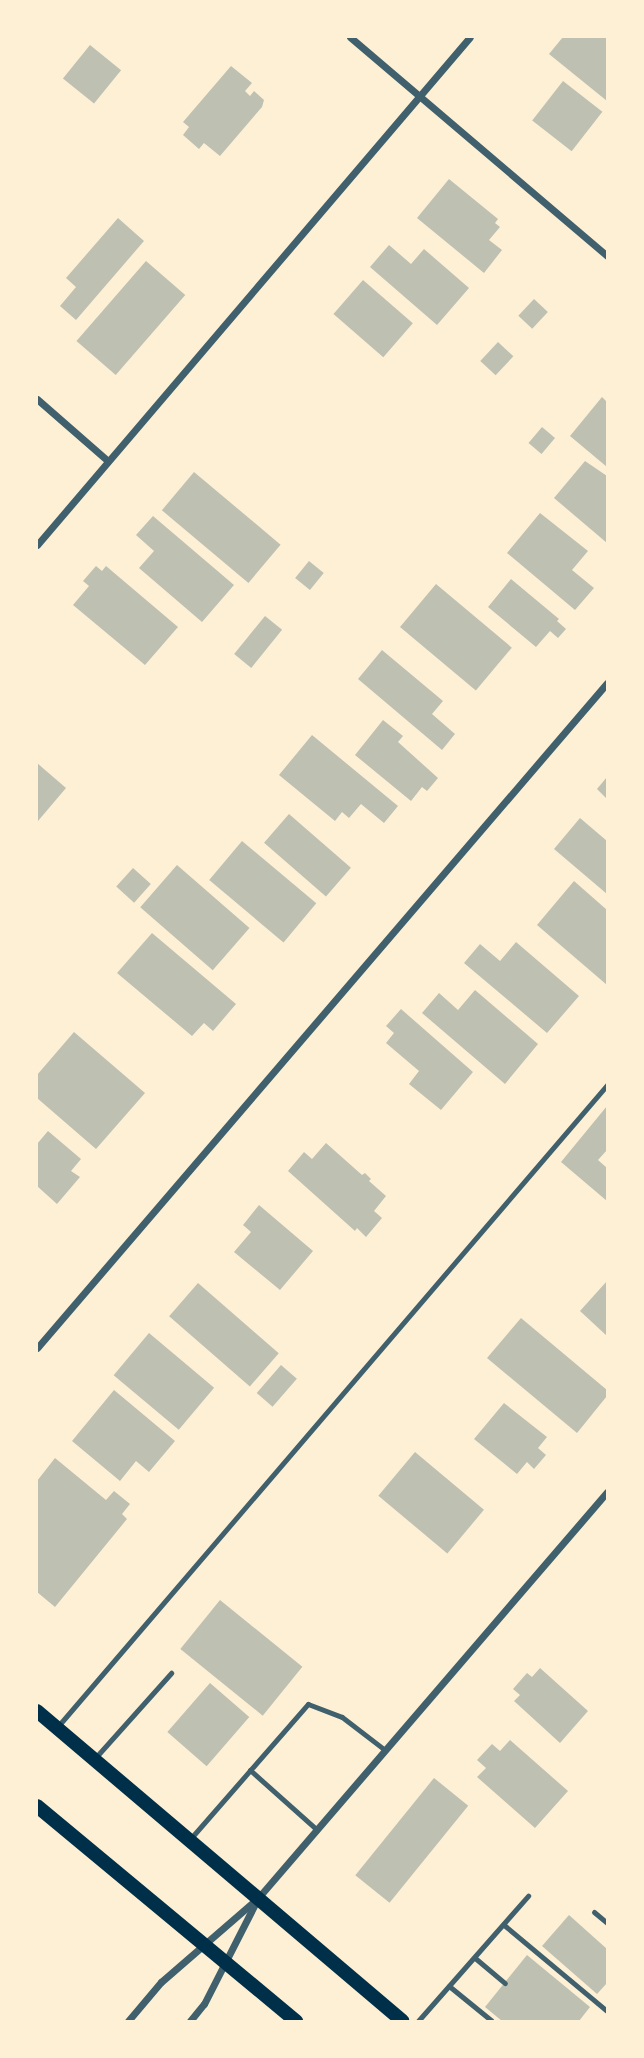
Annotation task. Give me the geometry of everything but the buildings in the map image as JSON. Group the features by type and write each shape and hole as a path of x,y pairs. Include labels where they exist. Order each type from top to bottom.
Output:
{"main road":[{"path":"37,1711 402,2021"},
{"path":"37,1806 206,1943 296,2021"}],"street":[{"path":"350,37 607,256"},
{"path":"37,545 470,37"},
{"path":"37,399 108,461"},
{"path":"37,1348 607,683"},
{"path":"128,2021 161,1982 258,1898 607,1492"},
{"path":"190,2021 205,2004 258,1898"}],"lane":[{"path":"57,1728 607,1085"},
{"path":"94,1760 171,1674"},
{"path":"189,1840 308,1704 342,1717 385,1750"},
{"path":"250,1770 317,1830"},
{"path":"418,2021 528,1896"},
{"path":"594,1912 607,1923"},
{"path":"504,1925 607,2011"},
{"path":"475,1958 505,1983"},
{"path":"449,1986 492,2021"}]}
